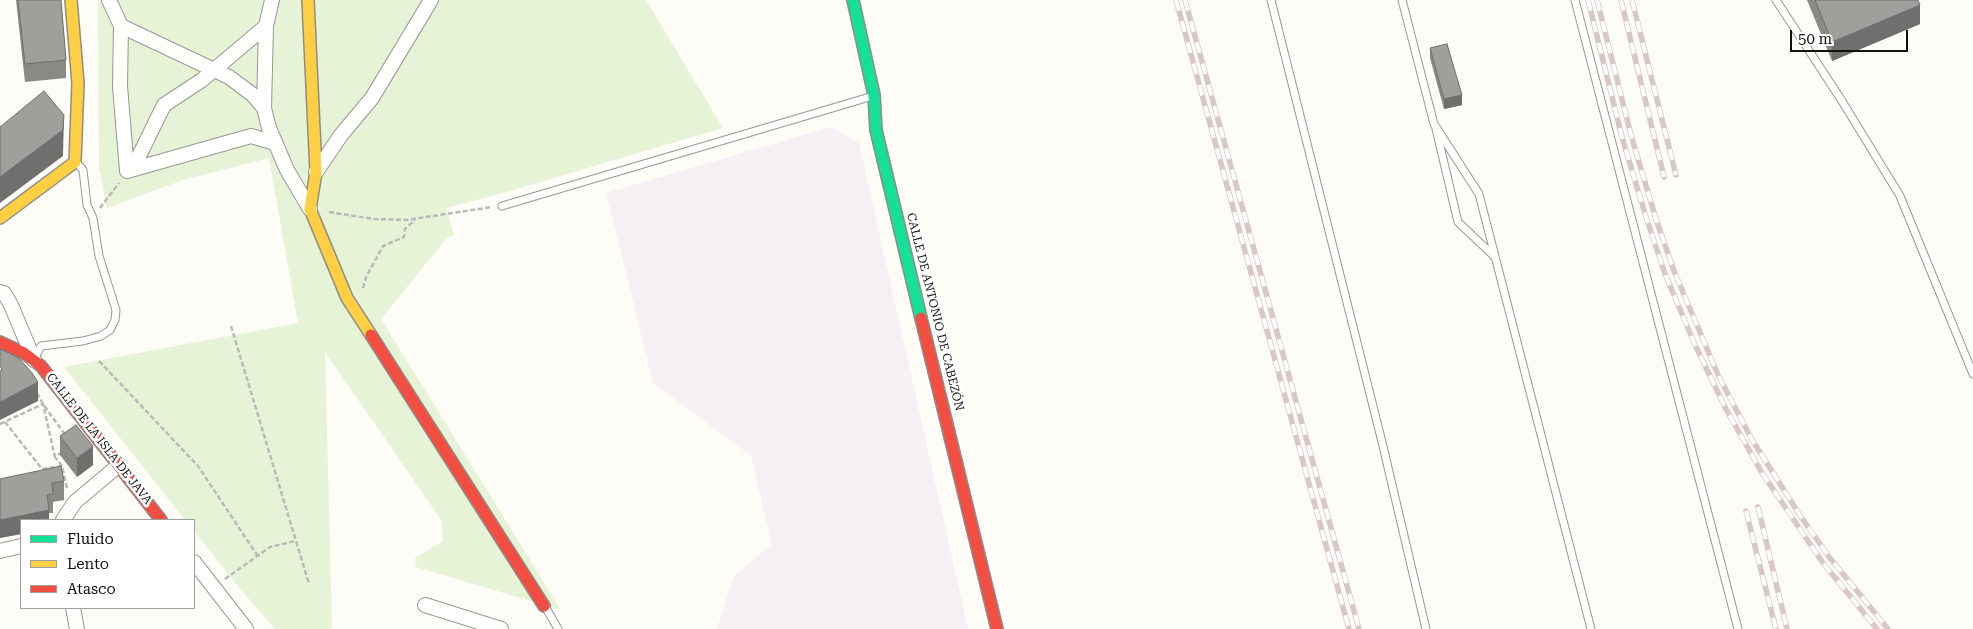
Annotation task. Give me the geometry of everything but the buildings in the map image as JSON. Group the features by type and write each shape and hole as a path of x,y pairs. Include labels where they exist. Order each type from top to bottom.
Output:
{"street":[{"path":"0,218 76,162 78,83 71,0"},
{"path":"110,0 120,26 120,86 127,171"},
{"path":"272,0 266,26 264,108 269,128 287,170 310,208 347,298 544,606"},
{"path":"308,0 316,172 310,208"},
{"path":"316,172 341,135 372,98 431,0"},
{"name":"CALLE DE ANTONIO DE CABEZÓN","path":"853,0 874,95 876,130 998,629"},
{"path":"120,26 229,77 253,95 264,108"},
{"path":"127,171 139,156 164,105 213,70 266,26"},
{"path":"127,171 251,136 275,143"},
{"name":"CALLE DE LA ISLA DE JAVA","path":"0,292 4,294 11,305 34,360"},
{"name":"CALLE DE LA ISLA DE JAVA","path":"0,342 12,346 34,360 47,372 161,519"},
{"path":"64,519 75,502 119,465"},
{"path":"0,551 20,546"},
{"path":"195,563 246,629"},
{"path":"425,605 501,629"},
{"path":"73,609 77,629"}],"lane":[{"path":"1271,0 1382,442 1426,629"},
{"path":"1402,0 1458,222 1496,257"},
{"path":"1575,0 1738,629"},
{"path":"1776,0 1842,101 1900,196 1973,374"},
{"path":"502,206 874,95"},
{"path":"1434,124 1480,194 1591,629"},
{"path":"34,360 41,346 83,341 101,336 110,330 115,320 116,310 98,256 93,218 87,205 83,170 76,162"},
{"path":"544,606 558,629"}],"path":[{"path":"93,218 127,171"},
{"path":"310,208 374,219 417,219 502,206"},
{"path":"347,298 363,288 366,277 384,246 404,237 405,229 417,219"},
{"path":"231,326 308,584"},
{"path":"99,360 198,466 257,555"},
{"path":"35,390 66,436"},
{"path":"0,424 43,404"},
{"path":"43,404 56,457 62,466 68,490"},
{"path":"5,422 42,469 62,466"},
{"path":"56,457 67,448"},
{"path":"225,579 270,547 295,541"}],"shaded area":[{"path":"831,127 859,143 968,629 717,629 734,576 772,544 751,456 653,383 606,193"}],"green space":[{"path":"98,0 646,0 723,128 446,208 454,235 447,238 381,319 561,610 416,567 415,558 443,541 442,521 325,352 332,629 275,629 195,532 195,519 184,519 64,367 298,323 269,158 186,179 107,208 99,168"}],"railway":[{"path":"1176,0 1349,629"},
{"path":"1185,0 1359,629"},
{"path":"1588,0 1622,137 1646,217 1665,274 1696,347 1726,409 1762,473 1823,563 1877,629"},
{"path":"1597,0 1631,135 1655,216 1674,271 1718,375 1751,438 1801,517 1830,558 1888,629"},
{"path":"1621,0 1664,177"},
{"path":"1632,0 1676,175"},
{"path":"1758,507 1787,629"},
{"path":"1746,511 1776,629"}],"traffic: fast":[{"path":"853,0 874,95 876,130 921,318"}],"traffic: slow":[{"path":"0,218 75,162 78,83 71,0"},
{"path":"308,0 316,172 310,209 347,298 371,335"}],"traffic: jam":[{"path":"921,318 997,629"},
{"path":"371,335 544,606"},
{"path":"0,342 24,353 41,366 160,519"}]}
